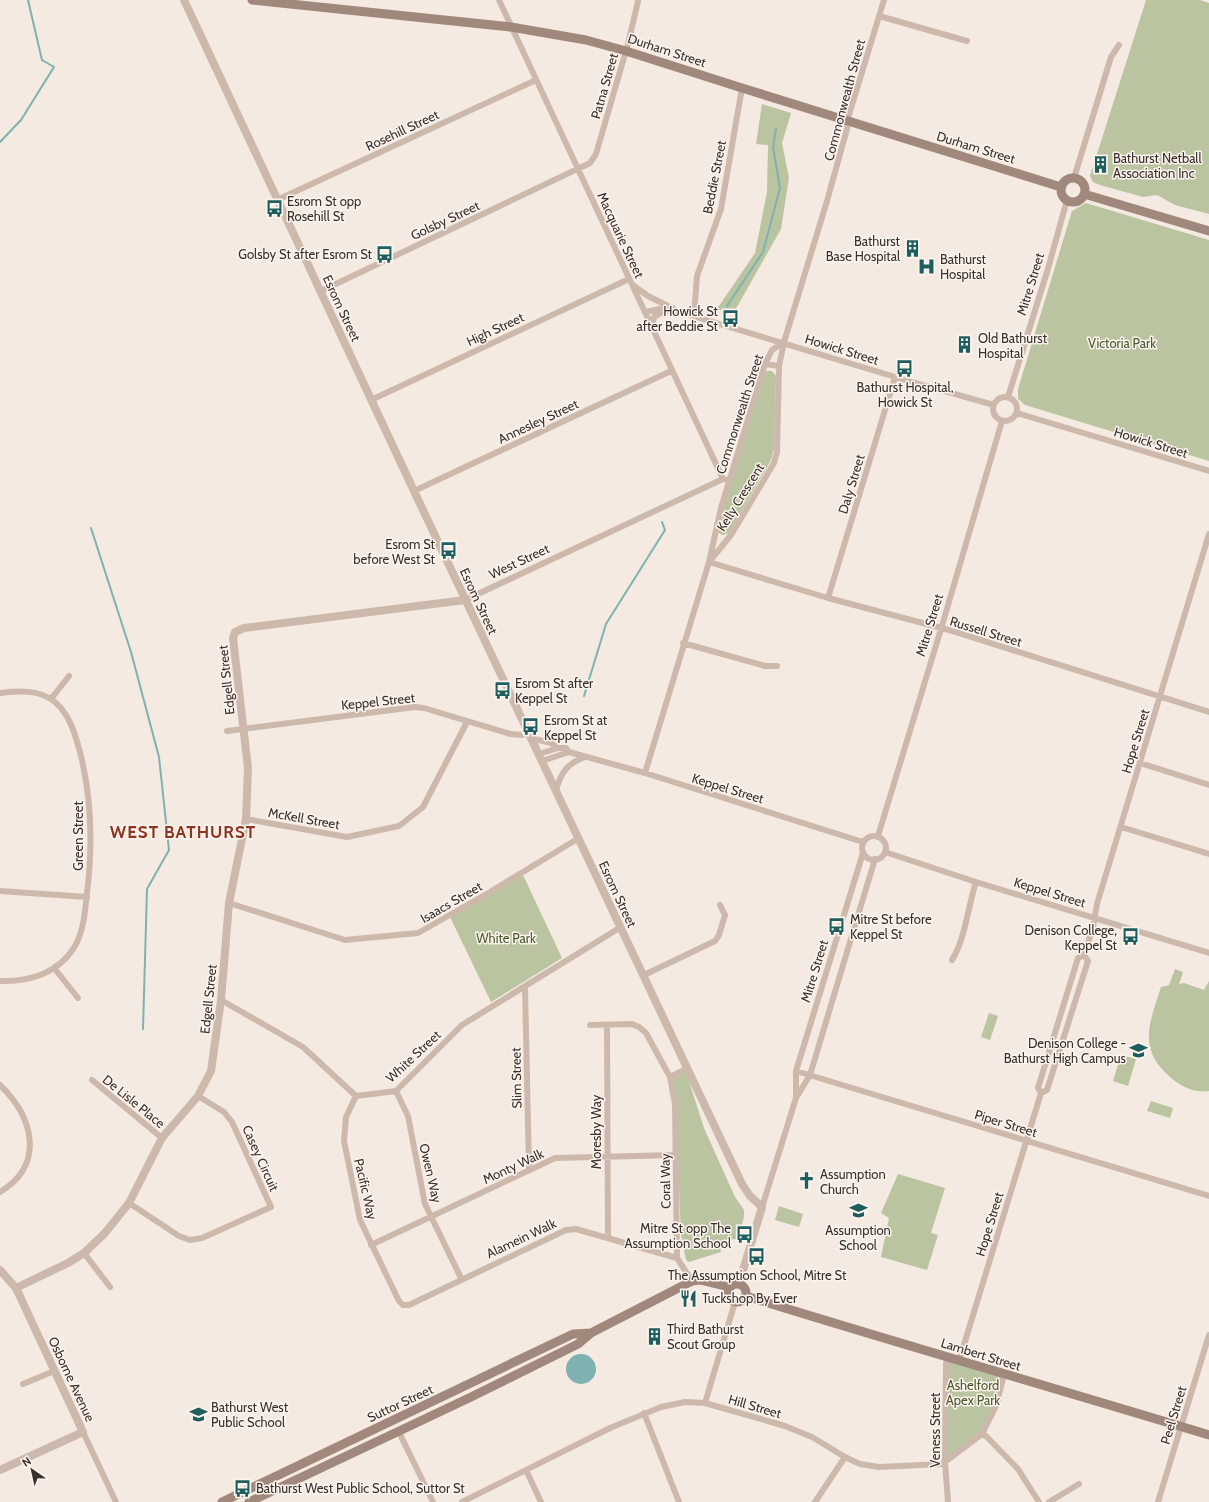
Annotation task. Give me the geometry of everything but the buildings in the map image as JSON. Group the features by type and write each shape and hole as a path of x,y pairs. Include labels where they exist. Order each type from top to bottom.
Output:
{"main road":[{"name":"Durham Street","path":"252,0 511,27 579,38 626,50 848,122 1061,186"},
{"path":"1074,178 1083,183 1084,194 1077,201 1067,200 1061,193 1061,186 1067,179 1074,178"},
{"path":"1084,194 1209,231"},
{"path":"692,1281 700,1280 728,1290"},
{"name":"Suttor Street","path":"250,1502 399,1432 578,1344 591,1333 692,1281"},
{"path":"734,1284 739,1284 746,1290 746,1296 742,1301 735,1302 729,1298 728,1290 734,1284"},
{"name":"Lambert Street","path":"746,1296 1004,1375 1099,1400 1209,1435"},
{"name":"Suttor Street","path":"222,1502 573,1334 591,1333"}],"street":[{"name":"Esrom Street","path":"184,0 620,927 746,1190 762,1207"},
{"name":"Macquarie Street","path":"499,0 645,312 671,371 726,480"},
{"name":"Commonwealth Street","path":"645,774 708,562 726,480 765,364 772,350 784,342 829,196 848,122 884,0"},
{"name":"Patna Street","path":"579,170 590,163 596,154 626,50 638,1"},
{"path":"879,16 967,41"},
{"path":"1074,178 1111,57 1119,45"},
{"name":"Rosehill Street","path":"277,200 536,80"},
{"name":"Beddie Street","path":"694,316 698,276 722,208 742,88"},
{"name":"Golsby Street","path":"321,291 579,170"},
{"name":"Mitre Street","path":"1008,397 1047,272 1067,200"},
{"name":"Howick Street","path":"630,281 642,292 683,313"},
{"name":"High Street","path":"371,400 630,281"},
{"path":"642,306 650,302 658,301"},
{"name":"Howick Street","path":"645,312 656,309 683,313 784,342 895,377 994,405"},
{"path":"652,328 654,317 666,310"},
{"name":"Kelly Crescent","path":"708,562 731,535 774,462 777,452 779,366 784,342"},
{"path":"765,364 779,366"},
{"name":"Annesley Street","path":"414,491 671,371"},
{"name":"Daly Street","path":"828,598 895,377"},
{"path":"1008,397 1016,403 1017,412 1011,420 1002,421 996,417 994,405 999,399 1008,397"},
{"name":"Howick Street","path":"1017,412 1209,471"},
{"name":"Mitre Street","path":"878,836 1002,421"},
{"name":"West Street","path":"235,632 244,628 465,600 726,480"},
{"name":"Hope Street","path":"958,1361 1041,1093 1047,1090 1088,961 1084,955 1094,917 1209,534"},
{"name":"Russell Street","path":"708,562 828,598 941,629 1209,712"},
{"name":"Edgell Street","path":"16,1288 53,1272 84,1253 105,1233 129,1203 162,1138 198,1096 211,1071 221,1000 229,903 246,818 248,768 233,638 235,632"},
{"path":"683,643 765,666 777,666"},
{"path":"51,699 69,676"},
{"name":"Green Street","path":"0,693 27,691 44,695 51,699 64,711 74,730 88,788 92,833 91,861 83,926 70,953 54,968 37,977 22,981 0,981"},
{"name":"Keppel Street","path":"227,731 415,707 424,708 513,735 529,735 551,743 558,748 566,748 569,752 645,774 863,842"},
{"name":"McKell Street","path":"246,818 347,837 399,826 423,807 467,722"},
{"path":"540,757 558,748"},
{"path":"540,757 569,752"},
{"path":"556,790 565,769 571,764 586,757"},
{"path":"1140,764 1209,785"},
{"path":"1121,827 1209,854"},
{"path":"871,836 878,836 885,842 885,852 882,856 875,859 868,858 863,853 863,842 871,836"},
{"name":"Isaacs Street","path":"229,903 346,940 418,933 490,892 579,838"},
{"name":"Keppel Street","path":"885,852 976,882 1209,953"},
{"name":"Mitre Street","path":"796,1098 796,1071 863,853"},
{"name":"Mitre Street","path":"739,1284 796,1098 810,1075 875,859"},
{"path":"952,960 959,950 970,899 976,882"},
{"path":"0,890 87,897"},
{"path":"644,975 715,941 719,935 725,915 720,905"},
{"name":"White Street","path":"356,1096 360,1097 396,1091 462,1025 620,927"},
{"name":"Hope Street","path":"1041,1093 1038,1088 1078,958 1084,955"},
{"path":"54,968 78,998"},
{"name":"Slim Street","path":"525,986 529,1170"},
{"path":"221,1000 303,1047 356,1096"},
{"name":"Coral Way","path":"590,1025 632,1024 639,1027 646,1033 670,1077 675,1104 677,1258"},
{"name":"Moresby Way","path":"607,1025 608,1238"},
{"path":"670,1077 688,1068"},
{"name":"Piper Street","path":"796,1071 1209,1196"},
{"name":"De Lisle Place","path":"92,1080 162,1138"},
{"path":"0,1085 24,1117 29,1131 30,1147 24,1169 16,1180 0,1192"},
{"name":"Owen Way","path":"396,1091 408,1116 425,1204 462,1278"},
{"name":"Casey Circuit","path":"129,1203 178,1236 190,1240 202,1238 271,1207 232,1122 224,1112 198,1096"},
{"name":"Pacific Way","path":"356,1096 346,1117 344,1141 360,1220 399,1301 403,1305"},
{"name":"Monty Walk","path":"371,1245 555,1158 676,1155"},
{"name":"Alamein Walk","path":"403,1305 409,1305 462,1278 566,1230 576,1229 677,1258"},
{"path":"84,1253 110,1287"},
{"path":"677,1258 692,1281"},
{"name":"Osborne Avenue","path":"0,1270 11,1280 16,1288 116,1502"},
{"path":"704,1403 735,1302"},
{"name":"Peel Street","path":"1158,1502 1209,1335"},
{"name":"Veness Street","path":"948,1358 946,1364 945,1462 948,1502"},
{"path":"22,1384 54,1371"},
{"name":"Hill Street","path":"462,1502 604,1431 644,1413 661,1407 685,1402 704,1403 785,1426 812,1437 844,1457 860,1464 879,1467 942,1464 982,1434 996,1406 1004,1375"},
{"path":"644,1413 679,1502"},
{"path":"0,1470 83,1432"},
{"path":"399,1432 433,1502"},
{"path":"982,1434 986,1436 1011,1461 1039,1502"},
{"path":"815,1502 844,1457"},
{"path":"526,1470 541,1502"},
{"path":"1049,1502 1079,1484"},
{"path":"245,1491 250,1502"}],"green space":[{"path":"1146,0 1200,0 1209,3 1209,214 1175,205 1157,195 1143,197 1100,185 1093,182 1090,176"},
{"path":"762,104 791,113 782,143 789,178 781,229 733,314 717,309 755,253 767,192 768,145 756,144"},
{"name":"Victoria Park","path":"1086,203 1209,240 1209,461 1025,405 1018,399 1018,389 1072,211"},
{"path":"772,371 776,376 774,449 771,460 729,533 723,535 719,533 718,527 765,372"},
{"name":"White Park","path":"523,875 562,958 491,1002 450,917"},
{"path":"1175,969 1183,972 1179,984 1184,983 1204,990 1209,981 1209,1091 1191,1089 1175,1081 1163,1070 1150,1049 1150,1026 1156,1001 1161,987 1169,985"},
{"path":"989,1013 998,1016 990,1040 981,1037"},
{"path":"1121,1055 1136,1059 1128,1086 1113,1081"},
{"path":"686,1072 704,1128 735,1197 744,1210 744,1217 738,1239 724,1240 724,1245 720,1247 721,1252 689,1262 686,1260 681,1235 675,1091 671,1080"},
{"path":"1151,1101 1173,1108 1170,1118 1147,1111"},
{"path":"898,1174 945,1188 931,1233 938,1235 927,1270 881,1257 889,1218 881,1213"},
{"path":"779,1206 803,1214 799,1227 775,1220"},
{"name":"Ashelford Apex Park","path":"948,1358 1004,1375 996,1406 982,1434 945,1462"}],"water":[{"path":"581,1354 591,1359 596,1369 591,1379 581,1384 571,1379 566,1369 571,1359"}],"waterway":[{"path":"0,142 21,120 54,67 42,60 28,0"},
{"path":"727,306 763,252 780,188 773,147 776,129"},
{"path":"584,696 606,624 665,530 662,522"},
{"path":"91,528 131,652 159,757 169,850 147,889 143,1029"}],"place":[{"name":"Bathurst Netball Association Inc","path":"1100,165"},
{"name":"Esrom St opp Rosehill St","path":"274,208"},
{"name":"Bathurst Base Hospital","path":"913,248"},
{"name":"Golsby St after Esrom St","path":"385,254"},
{"name":"Bathurst Hospital","path":"927,266"},
{"name":"Howick St after Beddie St","path":"731,318"},
{"name":"Old Bathurst Hospital","path":"965,345"},
{"name":"Bathurst Hospital, Howick St","path":"905,368"},
{"name":"Esrom St before West St","path":"448,551"},
{"name":"Esrom St after Keppel St","path":"502,690"},
{"name":"Esrom St at Keppel St","path":"531,727"},
{"name":"Mitre St before Keppel St","path":"837,926"},
{"name":"Denison College, Keppel St","path":"1130,937"},
{"name":"Denison College - Bathurst High Campus","path":"1139,1050"},
{"name":"Assumption Church","path":"807,1181"},
{"name":"Assumption School","path":"858,1211"},
{"name":"Mitre St opp The Assumption School","path":"744,1235"},
{"name":"The Assumption School, Mitre St","path":"757,1256"},
{"name":"Tuckshop By Ever","path":"689,1298"},
{"name":"Third Bathurst Scout Group","path":"654,1336"},
{"name":"Bathurst West Public School","path":"198,1414"},
{"name":"Bathurst West Public School, Suttor St","path":"243,1488"}],"district":[{"name":"WEST BATHURST","path":"183,832"}]}
